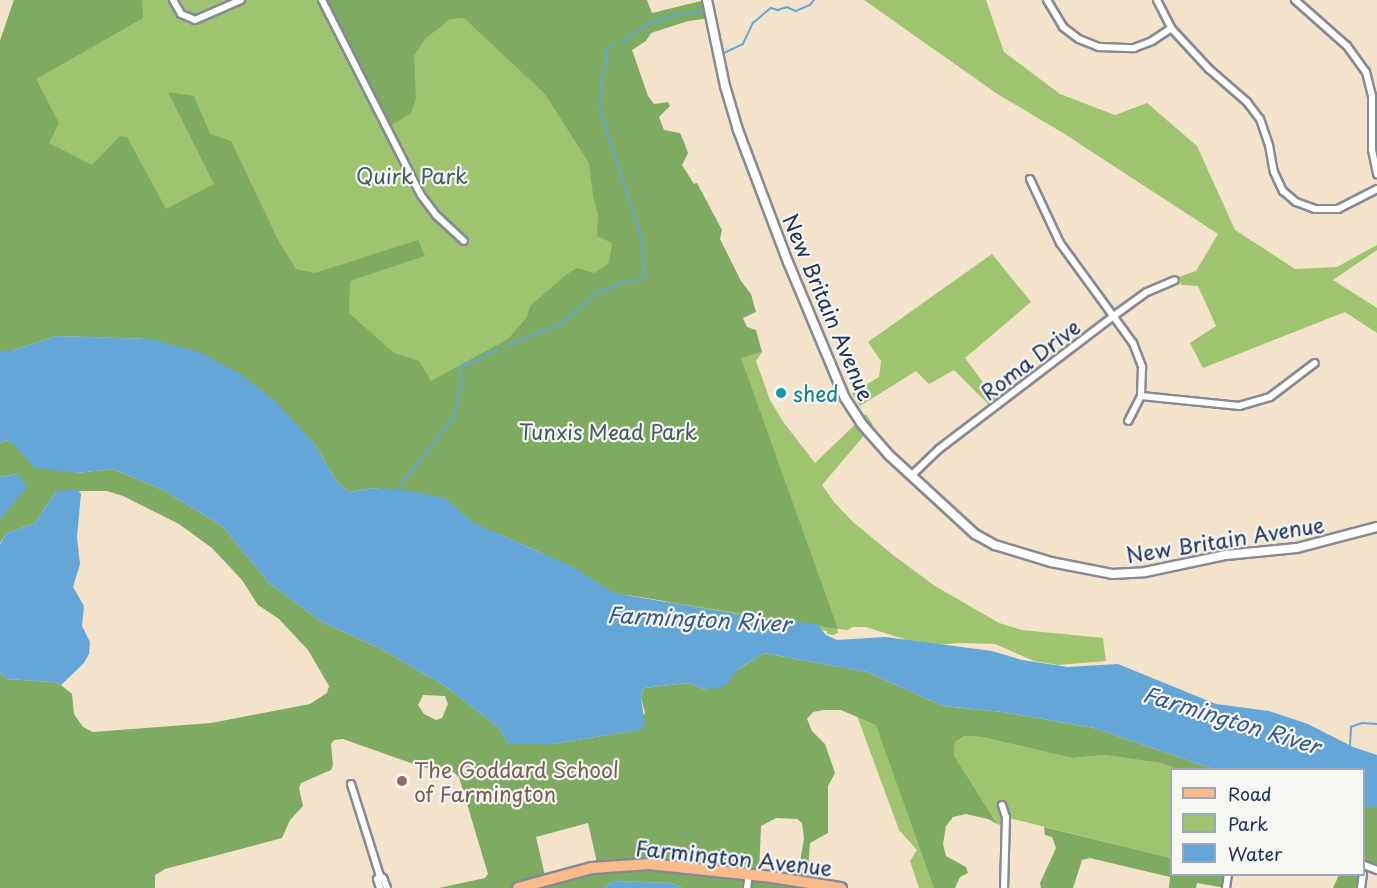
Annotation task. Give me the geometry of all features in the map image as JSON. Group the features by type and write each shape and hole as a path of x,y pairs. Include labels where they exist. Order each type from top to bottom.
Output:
{"main road":[{"name":"Farmington Avenue","path":"518,888 614,865 649,864 748,874 772,882 841,888"}],"street":[{"path":"173,0 182,14 195,20 241,0"},
{"path":"322,0 421,195 436,215 464,241"},
{"name":"New Britain Avenue","path":"707,0 725,86 738,129 788,262 845,398 870,434 975,534 995,545 1051,562 1112,574 1145,572 1226,555 1297,548 1330,542 1377,527"},
{"path":"1047,0 1063,27 1079,39 1099,47 1134,48 1152,41 1171,28"},
{"path":"1157,0 1171,28 1209,69 1247,102 1260,119 1274,172 1283,191 1296,202 1315,209 1338,209 1377,189"},
{"path":"1295,0 1347,46 1366,72 1372,96 1372,150 1377,174"},
{"path":"1030,179 1060,243 1115,315 1133,343 1142,367 1141,396 1128,421"},
{"name":"Roma Drive","path":"912,475 939,449 1115,315 1147,292 1175,280"},
{"path":"1141,396 1239,406 1269,397 1315,363"},
{"path":"351,784 380,876 387,888"},
{"path":"1002,805 1006,818 1004,888"},
{"path":"747,888 748,874"},
{"path":"380,876 377,879 380,888"}],"green space":[{"name":"Quirk Park","path":"14,0 610,0 747,356 762,352 756,361 770,400 784,423 815,463 866,414 873,425 822,485 834,502 853,522 935,586 999,623 1022,630 1103,638 1106,661 1058,665 1034,661 995,644 960,643 926,646 866,627 852,627 848,630 837,627 838,633 833,635 827,634 827,631 696,613 643,592 615,598 519,538 483,531 141,339 0,41"},
{"name":"Tunxis Mead Park","path":"14,0 142,0 143,18 36,79 59,123 49,143 92,165 120,136 127,137 166,209 214,184 168,92 194,96 210,134 231,141 279,242 296,269 315,273 418,240 425,256 350,281 349,313 394,353 419,361 431,381 508,339 527,317 530,306 567,274 577,268 594,273 609,263 612,243 597,236 598,214 589,163 545,94 464,18 450,19 425,39 414,56 416,99 411,113 387,128 322,0 647,0 652,13 701,1 709,4 711,18 688,21 651,33 646,41 632,50 648,96 654,104 668,102 670,106 659,117 664,130 680,133 688,153 682,165 694,184 697,183 722,230 720,239 741,281 751,294 756,312 743,318 747,327 756,330 762,352 741,358 838,629 614,593 571,566 472,522 445,498 374,488 350,492 338,483 313,442 150,339 57,336 11,351 0,351 0,41"},
{"path":"864,0 986,0 1004,52 1060,94 1115,115 1147,103 1197,146 1235,230 1295,269 1337,267 1377,245 1377,250 1333,280 1377,308 1377,333 1345,312 1203,368 1190,343 1216,326 1198,286 1181,285 1179,277 1196,271 1218,234 1063,133 996,93"},
{"path":"992,254 1031,302 965,358 996,400 989,405 954,370 929,384 916,371 860,406 852,393 879,377 881,361 868,342"},
{"path":"9,440 76,473 113,469 163,490 222,526 270,584 322,622 381,649 445,686 499,728 508,744 552,744 633,731 645,713 641,697 644,688 688,683 706,690 764,653 867,672 943,706 1003,712 1094,728 1210,768 1175,768 1160,763 1105,755 1072,758 982,737 965,736 955,742 954,755 997,824 988,819 966,814 953,817 946,826 943,844 946,856 966,867 968,873 960,877 955,888 934,888 876,725 841,710 824,710 813,712 807,719 812,731 825,744 835,773 828,786 828,833 810,843 807,882 841,888 682,888 672,883 613,881 604,888 439,888 485,878 488,874 459,777 453,772 422,767 343,739 334,740 331,744 333,765 331,770 301,783 299,788 303,806 290,820 282,838 165,869 155,875 155,888 0,888 0,672 6,679 53,682 61,685 72,694 74,714 83,727 93,732 211,723 310,704 327,693 329,686 308,650 279,619 258,605 242,580 212,548 179,524 123,496 107,491 56,491 35,523 7,533 0,543 0,520 18,474 0,477 0,443","holes":["423,695 445,696 448,704 442,718 436,720 424,714 418,705","776,818 797,819 802,823 804,838 797,881 759,875 761,826","588,823 598,867 546,880 536,837"]},
{"path":"839,667 850,667 953,888 919,888 910,861 917,850 899,830"},
{"path":"966,736 982,737 1072,758 1105,755 1160,763 1175,768 1170,768 1170,858 1009,818 1007,827 997,824 954,755 955,742"},
{"path":"1365,807 1377,807 1377,870 1365,866"},
{"path":"1044,827 1170,858 1170,876 1228,876 1226,888 1197,883 1196,888 1169,888 1170,877 1090,858 1082,860 1073,888 1041,888 1040,883 1056,848 1052,837 1045,835"},
{"path":"1339,876 1363,876 1361,888 1333,888"}],"water":[{"name":"Farmington River","path":"57,336 150,339 200,352 242,375 276,402 313,442 338,483 350,492 374,488 410,491 445,498 472,522 571,566 614,593 753,617 817,624 826,635 837,640 885,637 992,651 1022,660 1068,667 1118,664 1216,704 1269,711 1308,724 1353,747 1377,755 1377,807 1365,807 1365,768 1210,768 1094,728 1003,712 943,706 867,672 764,653 737,670 726,686 706,690 688,683 644,688 641,697 645,725 640,730 552,744 508,744 499,728 445,686 381,649 322,622 270,584 222,526 163,490 113,469 76,473 35,468 9,440 0,443 0,351 11,351"},
{"path":"18,474 27,487 0,520 0,477"},
{"path":"77,489 81,494 77,537 80,564 73,587 84,606 82,626 90,642 89,654 84,663 61,685 53,682 6,679 0,672 0,544 7,533 35,523 56,491"},
{"path":"613,881 672,883 682,888 604,888"}],"waterway":[{"path":"724,53 743,44 753,23 771,8 778,10 787,7 796,11 810,5 814,0"},
{"path":"622,42 651,23 680,14 705,12"},
{"path":"507,346 561,324 596,294 622,283 640,280 645,275 641,237 599,107 602,91 600,78 607,62 606,50 615,44"},
{"path":"398,489 454,417 462,380 459,368 498,350"},
{"path":"1350,747 1351,727 1362,723 1377,724"}],"place":[{"name":"shed","path":"781,393"},
{"name":"The Goddard School of Farmington","path":"402,781"}]}
